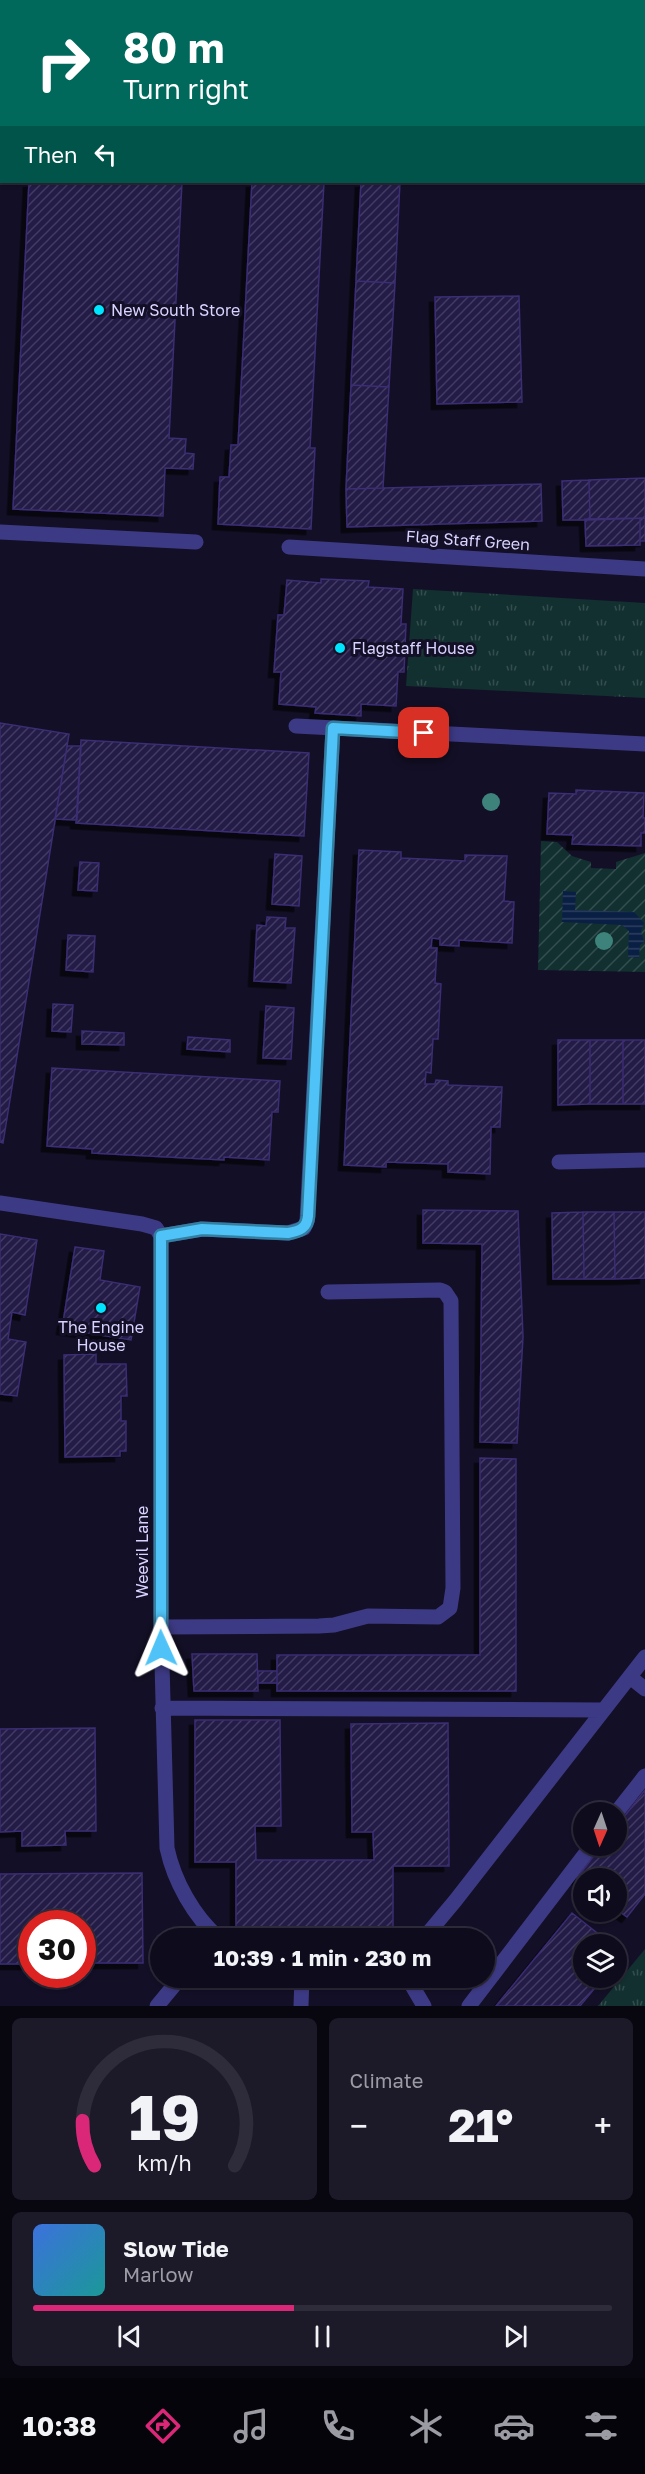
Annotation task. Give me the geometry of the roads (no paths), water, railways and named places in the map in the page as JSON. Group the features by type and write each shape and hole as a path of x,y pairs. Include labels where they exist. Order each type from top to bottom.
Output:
{"street":[{"path":"0,532 196,542"},
{"name":"Flag Staff Green","path":"289,546 645,569"},
{"path":"296,726 645,744"},
{"path":"0,1203 142,1224 156,1228 161,1236 202,1229 288,1233 304,1228 308,1221 333,728"},
{"path":"559,1162 645,1160"},
{"name":"Weevil Lane","path":"161,1236 162,1708 169,1857 187,1898 208,1928"},
{"path":"161,1627 334,1625 368,1616 438,1617 450,1608 453,1588 451,1301 445,1292 440,1290 328,1292"},
{"path":"432,1928 645,1657"},
{"path":"630,1677 645,1689"},
{"path":"162,1708 603,1710"},
{"path":"625,1802 645,1776"},
{"path":"469,2006 584,1856"},
{"path":"157,2006 172,1988"},
{"path":"302,1988 302,2006"},
{"path":"413,1988 424,2006"}],"water":[{"path":"563,891 576,892 575,910 634,912 644,923 641,931 644,942 640,945 639,958 628,957 629,931 622,925 562,922"}],"place":[{"name":"New South Store","path":"99,310"},
{"name":"Flagstaff House","path":"340,648"},
{"name":"The Engine House","path":"101,1308"}]}
